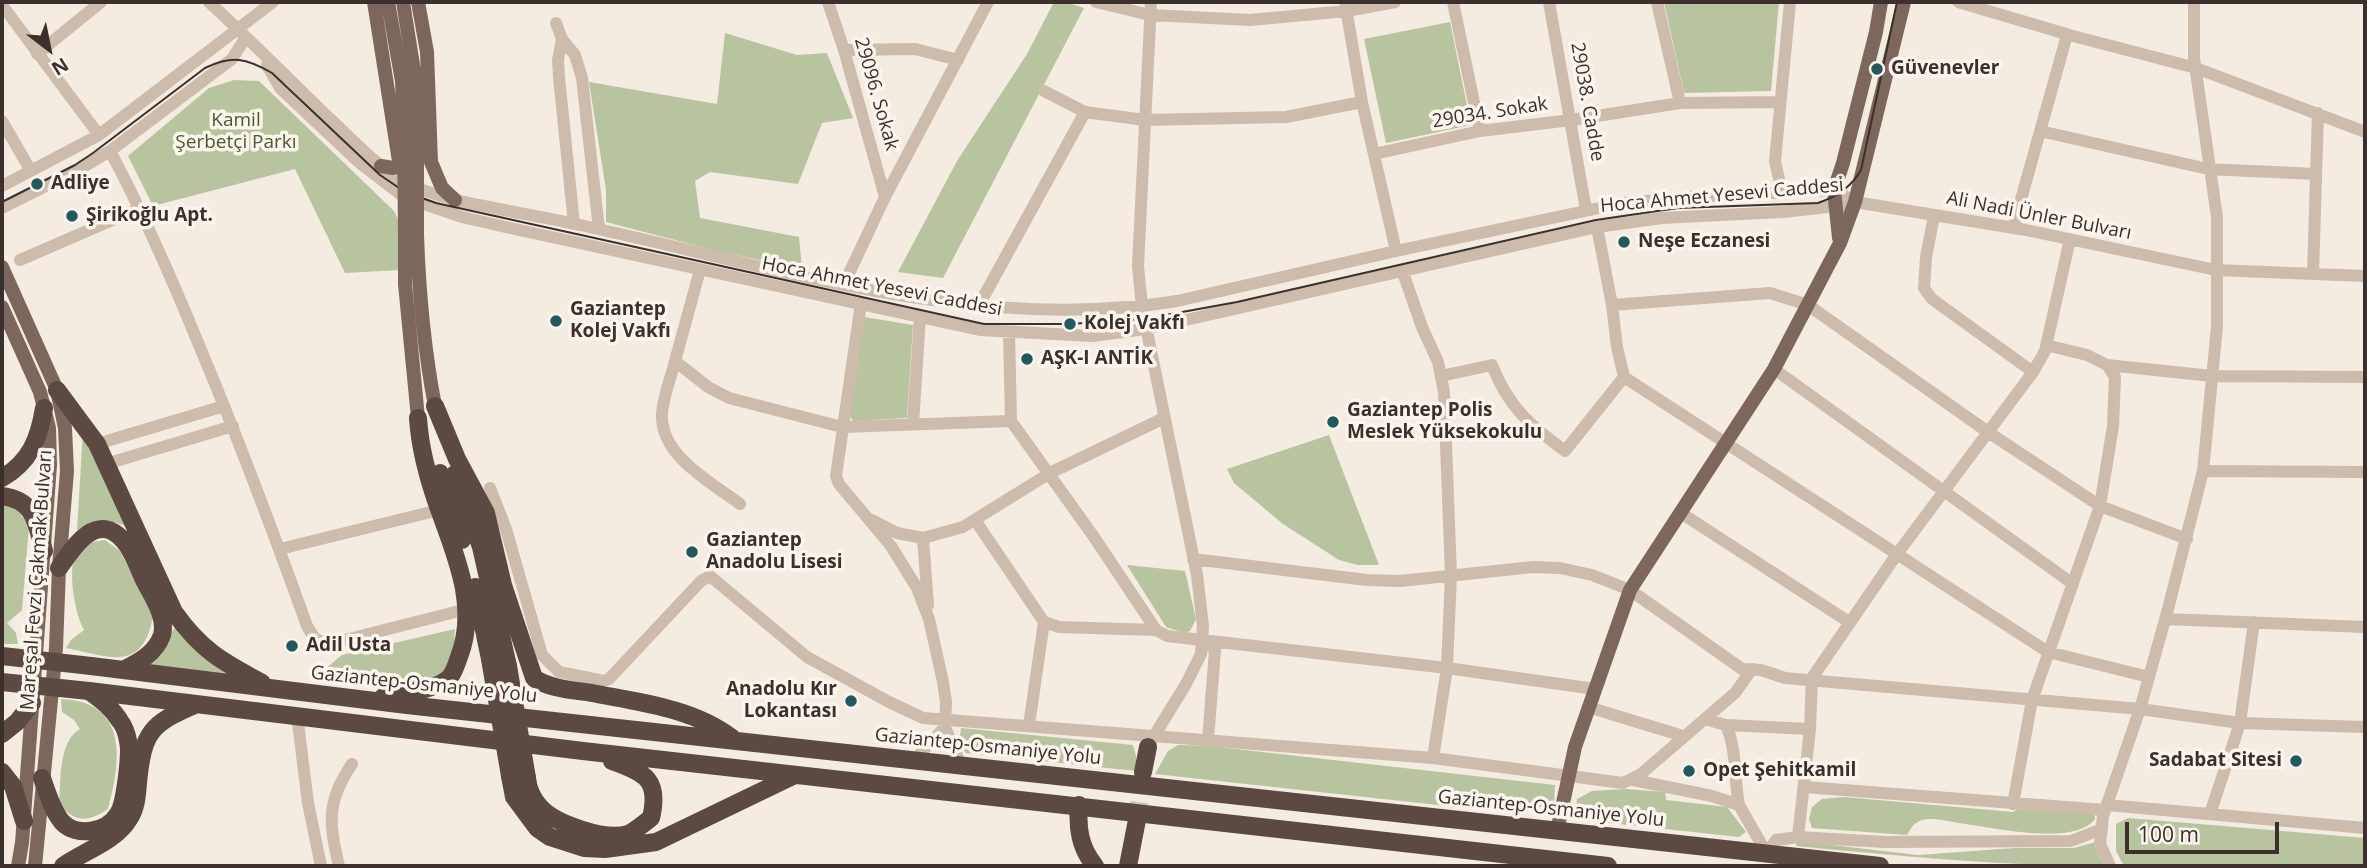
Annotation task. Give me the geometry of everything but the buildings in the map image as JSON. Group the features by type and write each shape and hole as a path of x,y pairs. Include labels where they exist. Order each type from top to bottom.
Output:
{"highway":[{"path":"57,390 97,444 174,612 192,636 214,656 271,688"},
{"path":"435,406 481,547 508,666 519,777 514,797 537,828 550,837 584,848 605,849 656,842 795,775"},
{"path":"435,406 457,459 486,513 503,585 534,678 542,684 559,688 652,704 716,726 733,739"},
{"path":"2,478 22,464 33,450 40,432 44,408"},
{"path":"368,700 431,687 450,677 467,631 467,609 457,555 439,510 419,441 418,418"},
{"path":"418,418 462,537 519,777 541,808 559,821 601,835 628,834 651,818 655,802 654,789 649,780 631,768 583,751"},
{"path":"2,496 22,502 32,511 44,551"},
{"path":"59,568 82,537 93,530 105,529 116,533 126,543 162,618 163,632 157,646 142,660 123,670"},
{"name":"Gaziantep-Osmaniye Yolu","path":"2,656 368,700 1880,866"},
{"path":"2,682 583,751 1608,866"},
{"path":"42,778 54,809 63,823 75,830 89,832 105,826 118,815 124,799 129,742 116,715 89,691"},
{"path":"2,734 17,722 32,703"},
{"path":"63,866 109,838 128,821 135,808 145,740 156,725 197,704"},
{"path":"1143,772 1151,741"},
{"path":"2,772 13,786 24,821"},
{"path":"1079,805 1080,836 1084,849 1095,866"},
{"path":"1128,866 1137,820"}],"main road":[{"path":"374,2 399,161 398,167 381,166"},
{"path":"388,2 411,130"},
{"path":"403,2 414,71 411,237 405,284 418,418"},
{"path":"418,2 427,52 431,162 442,188 455,200"},
{"path":"1840,243 1833,190 1847,150 1881,2"},
{"path":"1557,831 1575,747 1630,590 1774,369 1840,243 1855,202 1904,2"},
{"path":"411,237 427,366 435,406"},
{"name":"Mareşal Fevzi Çakmak Bulvarı","path":"2,267 57,390 65,428 68,471 59,568 56,648 34,866"},
{"name":"Mareşal Fevzi Çakmak Bulvarı","path":"2,307 40,392 49,428 50,465 44,551 24,821 18,866"}],"street":[{"path":"37,54 101,2"},
{"path":"209,2 258,50"},
{"path":"2,186 99,135 242,33 273,2"},
{"name":"29096. Sokak","path":"828,2 885,197"},
{"path":"844,284 885,197 988,2"},
{"path":"1096,2 1250,20 1395,2"},
{"path":"1453,2 1480,131"},
{"name":"29038. Cadde","path":"1549,2 1586,210"},
{"path":"1657,2 1680,103"},
{"path":"1782,192 1775,161 1790,2"},
{"path":"1958,2 1991,7 2067,35 2196,68 2365,132"},
{"path":"2110,866 2100,844 2106,807 2140,709 2203,471 2217,327 2217,217 2208,169 2196,68 2194,2"},
{"path":"2,5 99,135"},
{"path":"1346,6 1362,102 1396,251"},
{"path":"1151,8 1138,266 1142,307 1193,559 1203,626 1201,654 1151,741"},
{"path":"556,23 562,40 575,55 582,78 599,229"},
{"path":"2,208 110,151 232,59 242,33"},
{"path":"2012,228 2067,35"},
{"path":"562,40 558,60 559,77 574,224"},
{"path":"844,50 915,49 958,60"},
{"name":"Hoca Ahmet Yesevi Caddesi","path":"258,50 381,166 404,182 455,200 844,284 923,300 978,307 1142,307 1623,203 1833,190 1855,202"},
{"name":"Hoca Ahmet Yesevi Caddesi","path":"258,50 281,88 361,164 404,197 462,217 980,330 1092,336 1146,329 1597,227 1662,218 1837,208 1855,202"},
{"path":"1044,91 1085,112 1145,120 1286,117 1362,102"},
{"name":"29034. Sokak","path":"1374,155 1480,131 1680,103 1780,102"},
{"path":"978,307 1085,112"},
{"path":"2313,274 2318,113"},
{"path":"2,121 31,171"},
{"path":"2040,131 2208,169 2316,174"},
{"path":"110,151 170,274 233,426 307,626 315,639 329,644 467,609"},
{"name":"Ali Nadi Ünler Bulvarı","path":"1855,202 2012,228 2216,270 2365,276"},
{"path":"20,260 140,208"},
{"path":"1934,216 1924,288 1932,299 2033,372"},
{"path":"1597,227 1612,305 1616,347 1624,377 2048,652 2149,677"},
{"path":"1798,837 1810,729 1812,678 1897,554 2033,372 2045,351 2070,239"},
{"path":"700,270 662,415 664,428 671,446 684,463 740,504"},
{"path":"1402,270 1422,327 1438,362 1444,392 1451,575 1447,668 1433,758"},
{"path":"1612,305 1770,293 1808,305 1988,432 2100,506 2187,539"},
{"path":"861,303 836,476 839,484 891,546 916,588 929,620"},
{"path":"914,424 920,316"},
{"path":"1009,332 1011,421 1050,473 1156,630"},
{"path":"2046,345 2087,355 2107,365 2212,376 2365,377"},
{"path":"676,361 708,387 729,398 842,427 1011,421"},
{"path":"1441,376 1492,365 1512,406 1536,430 1565,451 1624,377"},
{"path":"2013,804 2032,700 2100,506 2113,426 2115,377 2107,365"},
{"path":"1774,369 2073,584"},
{"path":"97,444 224,405"},
{"path":"866,516 897,533 923,538 963,527 1050,473 1164,418"},
{"path":"106,464 233,426"},
{"path":"2203,471 2365,472"},
{"path":"490,488 506,529 546,662 559,673 604,681 609,679 701,581 710,576 807,657 889,702 923,718 945,723 1029,724 1151,741 1208,740 1433,758 1623,783 1633,780 1735,693 1752,669"},
{"path":"280,549 439,510"},
{"path":"1681,513 1849,622"},
{"path":"975,520 1044,622 1059,626 1156,630 1167,636 1447,668 1595,689"},
{"path":"923,538 929,620 943,682 945,723 961,765"},
{"path":"1193,559 1367,580 1400,581 1533,567 1560,568 1592,575 1630,590 1742,668 1785,678 1812,678 2140,709 2239,723 2365,727"},
{"path":"2166,618 2365,627"},
{"path":"1029,724 1044,622"},
{"path":"2210,814 2239,723 2253,622"},
{"path":"1202,639 1215,650 1208,740"},
{"path":"1588,708 1684,736"},
{"path":"297,715 308,803 321,866"},
{"path":"1705,719 1726,725 1810,729"},
{"path":"914,760 945,723"},
{"path":"1726,725 1732,739 1735,785 1740,804 1767,854"},
{"path":"339,866 332,836 333,805 338,784 352,764"},
{"path":"1633,780 1740,804"},
{"path":"1804,787 2013,804 2210,814 2365,828"},
{"path":"1767,854 1776,839 1798,837 1884,842 2071,841 2102,829"}],"green space":[{"path":"1054,2 1065,2 1084,8 943,278 898,272 957,161 1027,54"},
{"path":"1664,2 1779,2 1771,91 1684,93"},
{"path":"1450,22 1471,125 1386,143 1364,39"},
{"path":"725,33 797,55 827,53 853,118 822,123 798,184 710,172 695,181 700,218 799,237 802,269 717,251 606,222 606,190 589,82 717,104"},
{"name":"Kamil Şerbetçi Parkı","path":"234,80 259,81 394,211 402,228 400,270 345,273 295,169 153,206 128,156 209,88"},
{"path":"864,317 913,325 907,418 853,421 849,414"},
{"path":"83,431 129,527 103,522 77,530"},
{"path":"1329,435 1379,565 1358,565 1339,560 1283,524 1234,483 1227,469"},
{"path":"2,506 17,509 29,526 22,610 7,623 16,633 18,644 2,644"},
{"path":"105,540 120,551 153,616 141,646 133,654 122,657 66,648 71,640 84,630 73,592 73,561 82,547"},
{"path":"1127,565 1185,571 1196,619 1190,631 1184,633 1166,627"},
{"path":"174,628 228,675 148,666 160,653"},
{"path":"455,629 452,661 444,673 431,679 394,682 325,669 342,655"},
{"path":"61,699 83,703 99,711 109,722 115,737 117,754 113,791 108,809 94,817 76,817 59,805 64,752 73,735 80,729 74,720 62,712"},
{"path":"961,728 1133,745 1136,771 966,753 959,744"},
{"path":"1178,745 1209,746 1555,785 1554,804 1511,813 1155,774 1168,751"},
{"path":"1626,789 1665,792 1666,800 1727,807 1746,832 1739,837 1591,821 1582,816 1576,807 1577,799 1592,791"},
{"path":"1844,797 2013,812 2018,809 2095,814 2095,819 2084,827 2051,834 1930,819 1916,823 1907,835 1812,828 1809,819 1812,807 1822,799"},
{"path":"2128,818 2365,838 2365,866 2124,866 2116,851 2116,824"},
{"path":"1797,841 1918,855 2015,848 2074,848 2096,842 2098,855 2104,866 1912,857 1796,846"}],"tunnel":[{"path":"1137,820 1143,772"}],"tram line":[{"path":"2,202 75,165 205,68 223,61 239,60 272,73 380,175 405,192 436,203 984,324 1070,324 1144,319 1237,302 1596,220 1678,208 1825,201 1848,186 1861,170 1897,2"}],"place":[{"name":"Güvenevler","path":"1877,69"},
{"name":"Adliye","path":"37,184"},
{"name":"Şirikoğlu Apt.","path":"72,216"},
{"name":"Neşe Eczanesi","path":"1624,242"},
{"name":"Gaziantep Kolej Vakfı","path":"556,321"},
{"name":"Kolej Vakfı","path":"1070,324"},
{"name":"AŞK-I ANTİK","path":"1027,359"},
{"name":"Gaziantep Polis Meslek Yüksekokulu","path":"1333,422"},
{"name":"Gaziantep Anadolu Lisesi","path":"692,552"},
{"name":"Adil Usta","path":"292,646"},
{"name":"Anadolu Kır Lokantası","path":"851,701"},
{"name":"Sadabat Sitesi","path":"2296,761"},
{"name":"Opet Şehitkamil","path":"1689,771"}]}
